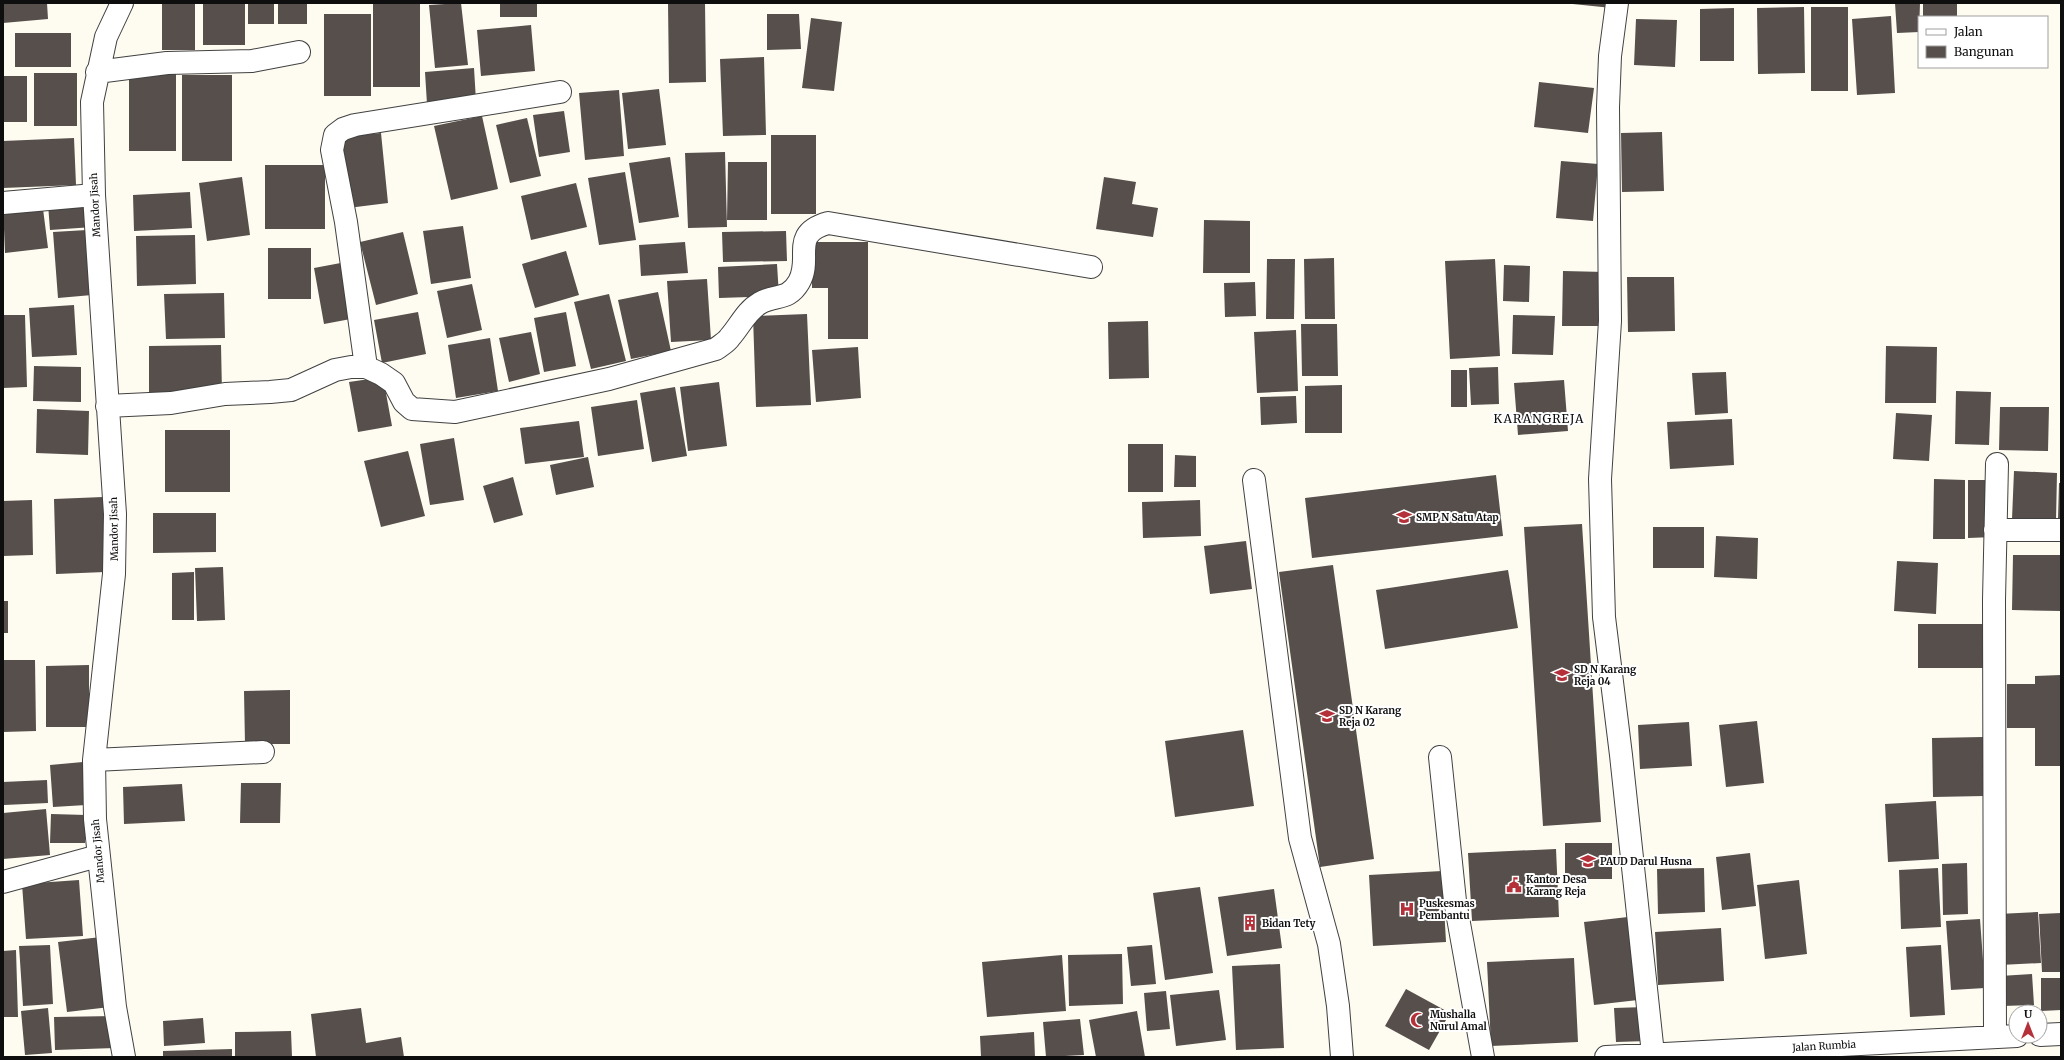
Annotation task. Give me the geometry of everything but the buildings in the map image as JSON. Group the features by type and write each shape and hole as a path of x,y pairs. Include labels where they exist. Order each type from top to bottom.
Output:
{"street":[{"name":"Mandor Jisah","path":"122,3 106,37 97,72 92,102 94,195 115,514 114,574 94,760 95,819 115,1007 124,1057"},
{"path":"1617,3 1610,56 1608,107 1610,321 1600,479 1604,617 1621,754 1653,1054"},
{"path":"97,72 167,63 252,61 299,52"},
{"path":"366,367 346,222 332,150 335,135 343,129 355,125 560,92"},
{"path":"3,203 94,195"},
{"path":"107,406 171,403 225,394 291,390 335,370 351,367 366,367 381,374 394,384 404,402 412,409 455,412 485,407 565,387 609,379 716,349 730,337 741,320 760,303 785,296 795,289 800,280 803,244 807,235 816,226 828,223 1091,267"},
{"path":"1995,1037 1996,464"},
{"path":"1254,480 1300,838 1329,944 1338,1006 1342,1057"},
{"path":"1995,530 2061,530"},
{"path":"94,760 263,752"},
{"path":"1440,757 1455,901 1483,1057"},
{"path":"3,882 98,856"},
{"path":"2048,1035 2061,1034"},
{"name":"Jalan Rumbia","path":"1606,1057 2008,1036"}],"place":[{"name":"SMP N Satu Atap","path":"1404,517"},
{"name":"SD N Karang Reja 04","path":"1562,675"},
{"name":"SD N Karang Reja 02","path":"1327,716"},
{"name":"PAUD Darul Husna","path":"1588,861"},
{"name":"Kantor Desa Karang Reja","path":"1514,885"},
{"name":"Puskesmas Pembantu","path":"1407,909"},
{"name":"Bidan Tety","path":"1250,923"},
{"name":"Mushalla Nurul Amal","path":"1418,1020"}],"district":[{"name":"KARANGREJA","path":"1539,418"}]}
